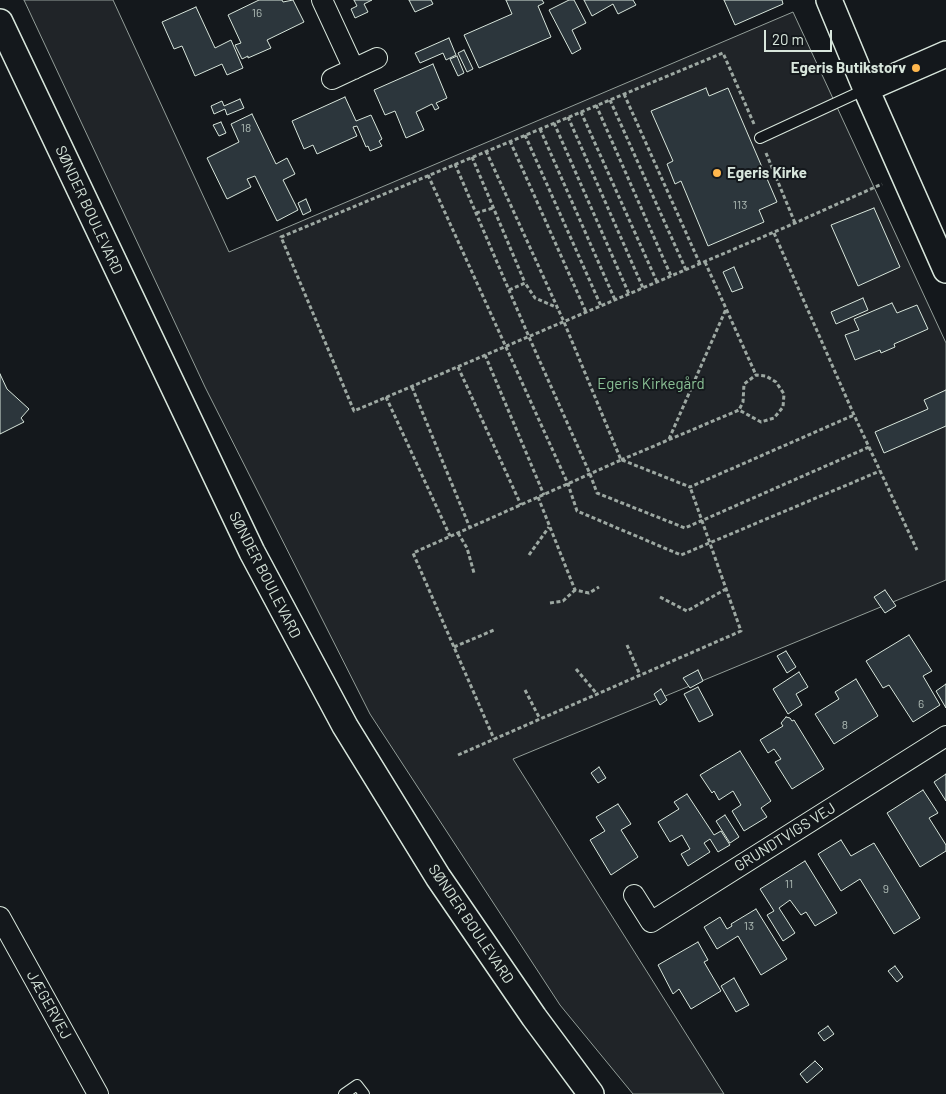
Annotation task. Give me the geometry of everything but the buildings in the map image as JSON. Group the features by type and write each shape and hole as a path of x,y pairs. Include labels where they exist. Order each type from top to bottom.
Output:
{"street":[{"path":"322,0 354,68"},
{"path":"829,0 946,270"},
{"name":"SØNDER BOULEVARD","path":"0,22 252,552 345,726 438,876 534,1017 591,1094"},
{"path":"866,89 946,54"},
{"path":"332,79 377,58"},
{"name":"GRUNDTVIGS VEJ","path":"634,895 651,922 946,736"},
{"name":"JÆGERVEJ","path":"0,917 98,1094"}],"lane":[{"path":"760,138 866,89"},
{"path":"344,1094 357,1085 364,1094"}],"path":[{"path":"795,223 724,53 281,237 354,411 774,233 903,174"},
{"path":"624,94 700,264"},
{"path":"610,100 686,270"},
{"path":"596,105 671,276"},
{"path":"581,112 657,282"},
{"path":"568,117 643,288"},
{"path":"554,123 629,294"},
{"path":"540,129 615,300"},
{"path":"525,135 601,306"},
{"path":"510,141 586,312"},
{"path":"486,151 558,308 621,460 690,487 854,415"},
{"path":"472,157 525,282 535,298 558,308"},
{"path":"455,164 597,493 685,528 869,447"},
{"path":"428,175 568,484 577,511 681,555 880,471"},
{"path":"476,213 493,208"},
{"path":"774,233 854,415 917,550"},
{"path":"705,262 756,375"},
{"path":"509,290 525,282"},
{"path":"668,440 726,309"},
{"path":"485,355 544,495"},
{"path":"458,367 521,505"},
{"path":"494,739 413,553 621,460 739,410 743,402 744,384 756,375 766,376 776,382 784,394 783,407 774,418 760,422 739,410"},
{"path":"412,386 470,528"},
{"path":"386,397 450,536"},
{"path":"458,755 741,631 690,487"},
{"path":"538,497 574,590"},
{"path":"529,554 550,526"},
{"path":"458,533 467,548 474,573"},
{"path":"574,590 589,593 599,586"},
{"path":"660,597 687,611 726,589"},
{"path":"550,604 563,601 574,590"},
{"path":"454,647 494,630"},
{"path":"627,645 640,675"},
{"path":"576,669 597,694"},
{"path":"525,690 540,719"}],"green space":[{"name":"Egeris Kirkegård","path":"24,0 113,0 229,252 793,12 946,343 946,580 513,759 724,1094 633,1094 560,1005 370,714 205,387"}],"place":[{"name":"Egeris Butikstorv","path":"916,68"},
{"name":"Egeris Kirke","path":"717,173"}]}
